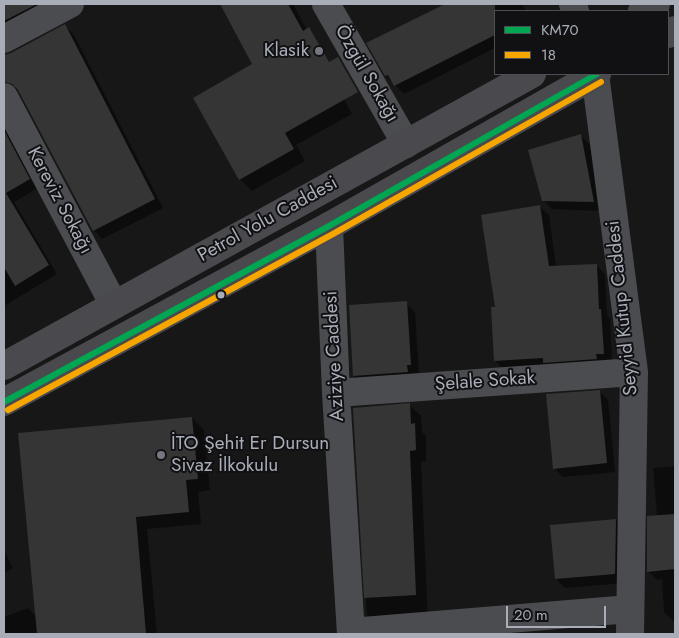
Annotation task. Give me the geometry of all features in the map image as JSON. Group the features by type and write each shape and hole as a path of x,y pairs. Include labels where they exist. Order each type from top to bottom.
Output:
{"main road":[{"path":"644,10 656,4"},
{"name":"Petrol Yolu Caddesi","path":"4,366 530,75"},
{"name":"Petrol Yolu Caddesi","path":"4,402 329,226 594,75"}],"street":[{"path":"4,39 70,4"},
{"name":"Özgül Sokağı","path":"326,4 406,144"},
{"name":"Seyyid Kutup Caddesi","path":"596,75 634,372 630,622"},
{"name":"Kereviz Sokağı","path":"4,97 114,305"},
{"name":"Aziziye Caddesi","path":"329,226 336,393 351,633"},
{"name":"Şelale Sokak","path":"336,393 634,372"},
{"path":"351,633 630,622"}],"building":[{"path":"4,4 37,4 4,21"},
{"path":"220,4 288,4 303,31 309,27 329,62 338,57 358,92 285,133 294,149 239,180 193,98 252,64"},
{"path":"445,4 495,4 494,36 394,86 388,75 385,76 366,43"},
{"path":"65,24 155,199 93,231 18,90 12,84 4,82 4,55"},
{"path":"4,130 30,179 6,193 49,265 15,286 4,267"},
{"path":"581,134 594,202 542,201 528,150"},
{"path":"540,205 549,266 597,264 604,354 596,354 597,359 543,363 543,358 494,361 491,307 495,307 481,215"},
{"path":"407,301 411,365 407,365 408,372 353,376 349,305"},
{"path":"600,390 607,463 553,469 546,394"},
{"path":"410,403 411,424 415,423 416,450 410,451 416,595 364,598 353,408"},
{"path":"192,417 198,479 186,480 189,512 136,517 146,634 37,634 18,433"},
{"path":"675,514 675,569 647,572 647,516"},
{"path":"616,519 615,574 555,579 550,525"}],"transit line":[{"name":"KM70","path":"4,402 329,226 595,75"},
{"name":"18","path":"8,410 333,234 601,82"}],"place":[{"name":"Klasik","path":"319,51"},
{"name":"İTO Şehit Er Dursun Sivaz İlkokulu","path":"161,455"}]}
